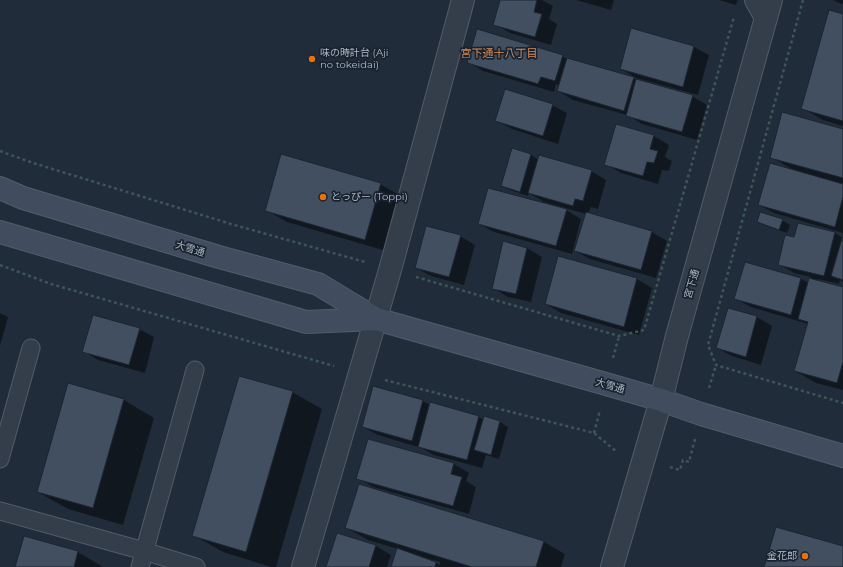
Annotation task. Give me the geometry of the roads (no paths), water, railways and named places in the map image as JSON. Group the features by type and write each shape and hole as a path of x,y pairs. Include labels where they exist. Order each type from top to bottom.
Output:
{"main road":[{"name":"大雪通","path":"0,188 23,198 197,251 318,284 376,319 661,400 701,414 843,456"},
{"name":"大雪通","path":"0,232 306,322 376,319"}],"street":[{"path":"303,567 390,270 463,0"},
{"name":"宮下通","path":"612,567 661,400 764,6"}],"lane":[{"path":"0,459 31,348"},
{"path":"142,559 196,370"},
{"path":"0,510 142,559 196,567"}],"place":[{"name":"味の時計台 (Aji no tokeidai)","path":"312,59"},
{"name":"とっぴー (Toppi)","path":"323,197"},
{"name":"金花郎","path":"805,556"}],"district":[{"name":"宮下通十八丁目","path":"499,54"}]}
